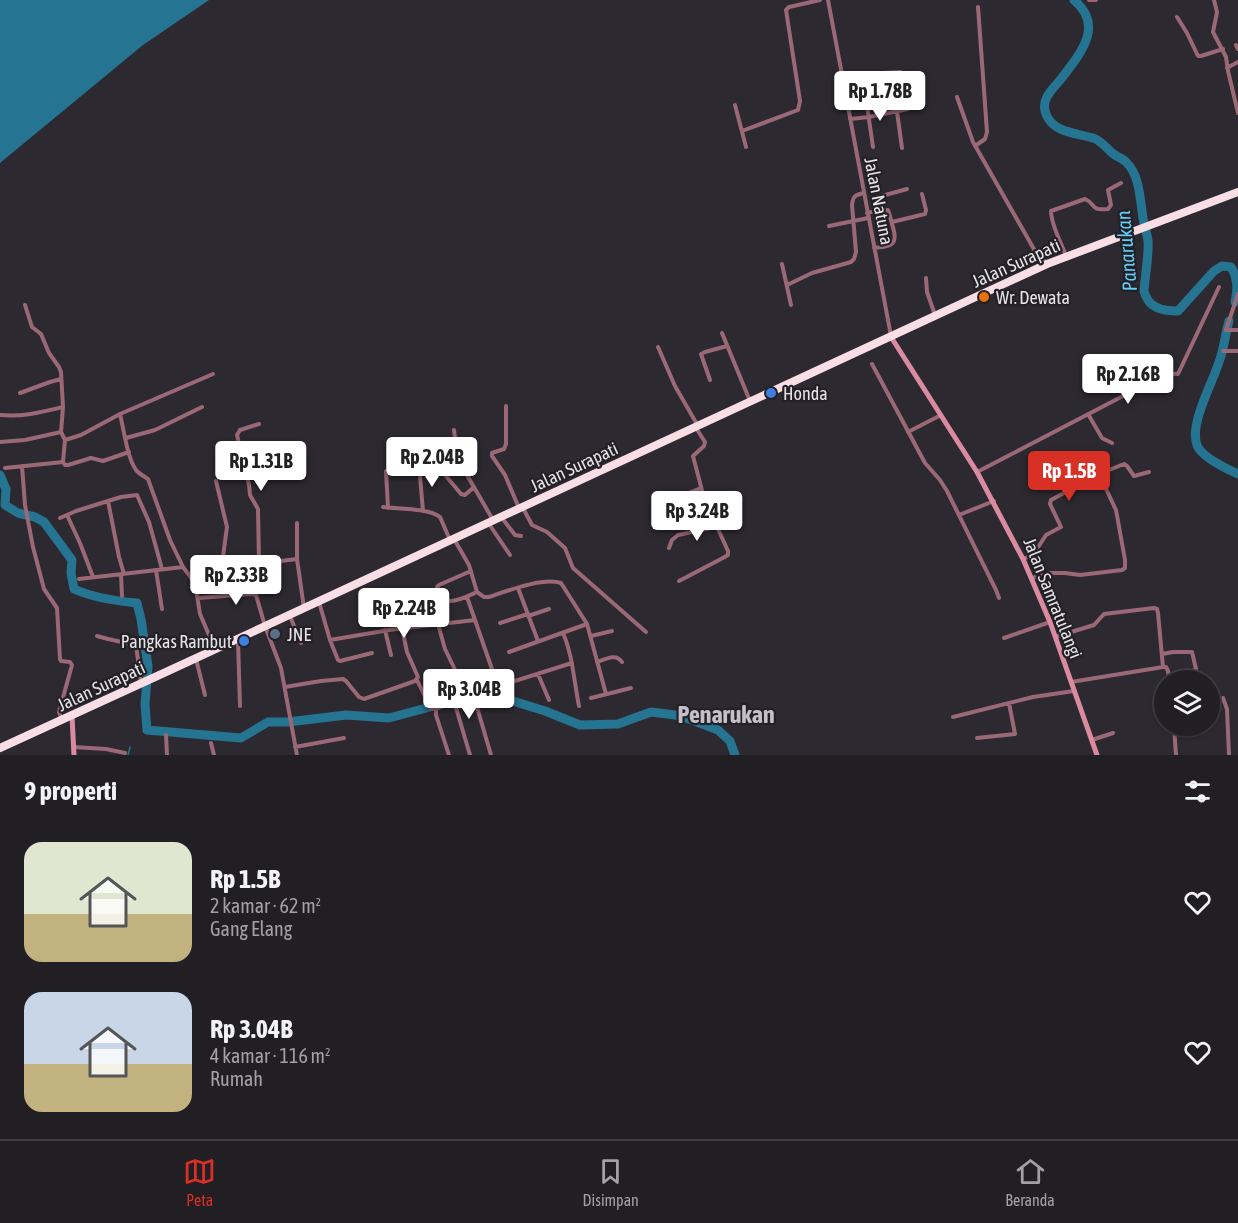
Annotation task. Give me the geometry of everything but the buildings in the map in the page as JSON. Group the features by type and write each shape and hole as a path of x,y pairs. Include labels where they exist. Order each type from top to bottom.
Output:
{"highway":[{"name":"Jalan Surapati","path":"0,748 1047,264 1238,192"}],"main road":[{"name":"Jalan Samratulangi","path":"891,337 977,472 1023,559 1050,622 1097,755"},
{"path":"72,716 74,755"}],"street":[{"path":"742,131 798,110 800,101 786,10 789,7 820,0"},
{"name":"Jalan Natuna","path":"828,0 891,337"},
{"path":"1089,0 1096,0"},
{"path":"1214,0 1217,9 1213,32 1226,57 1238,113"},
{"path":"975,146 985,139 987,132 978,7"},
{"path":"1177,17 1198,56 1223,49"},
{"path":"1227,68 1238,62"},
{"path":"845,94 865,92 864,74 901,72"},
{"path":"957,97 975,146 1035,251 1047,264"},
{"path":"895,98 902,148"},
{"path":"866,99 873,147"},
{"path":"735,105 746,147"},
{"path":"850,119 908,109"},
{"path":"1066,256 1050,214 1051,211 1084,200 1089,201 1094,208 1108,208 1111,205 1108,190 1121,183"},
{"path":"881,210 878,197 907,189"},
{"path":"787,285 812,273 853,261 856,252 852,198 864,193"},
{"path":"892,222 925,214 922,194"},
{"path":"867,213 888,210 896,234 893,243 874,248"},
{"path":"829,226 868,218"},
{"path":"782,264 791,305"},
{"path":"927,278 927,292 935,316"},
{"path":"977,472 1163,373 1177,374 1219,287"},
{"path":"1238,294 1235,310 1226,330 1238,330"},
{"path":"25,305 31,326 41,334 49,353 59,366 63,406 61,432 65,440 63,462"},
{"path":"722,333 750,402"},
{"path":"710,380 701,354 727,346"},
{"path":"658,347 675,386 705,442 692,458 716,527 728,551 726,557 679,581"},
{"path":"1223,351 1238,351"},
{"path":"872,364 925,462 947,491 999,598"},
{"path":"65,440 81,435 120,414 213,374"},
{"path":"20,393 61,379"},
{"path":"1,415 30,415 63,406"},
{"path":"506,406 506,444 503,449 492,453 492,456 505,475 521,508 532,525 547,532 565,548 573,568 646,632"},
{"path":"126,438 155,430 202,407"},
{"path":"120,414 136,470 149,481 170,540 183,567 195,583 200,614 215,650"},
{"path":"1088,414 1102,438 1112,443"},
{"path":"908,432 941,415"},
{"path":"259,424 240,430 237,435 250,495 257,507 260,561 261,564 265,564 297,559"},
{"path":"454,430 460,463 510,555"},
{"path":"0,442 13,442 61,432"},
{"path":"5,468 63,462 65,465 91,458 103,461 129,452"},
{"path":"1023,559 1033,555 1046,535 1061,527 1050,504 1051,500 1099,474 1125,464 1134,476 1149,472"},
{"path":"419,465 423,511"},
{"path":"22,466 28,524 44,589 57,608 60,659 72,665 59,712 62,720"},
{"path":"386,471 386,507 437,514 471,571 477,592 481,595 489,597 518,588 552,581 561,582 591,636 606,694"},
{"path":"1032,578 1051,573 1080,575 1125,568 1118,514 1099,474"},
{"path":"446,476 461,494 465,495 474,487"},
{"path":"191,577 218,574 221,571 227,527 216,481"},
{"path":"679,497 702,488"},
{"path":"60,518 108,501 133,495 138,496 152,532 162,569"},
{"path":"108,501 122,574 122,596"},
{"path":"959,515 993,501"},
{"path":"67,515 93,577"},
{"path":"501,517 515,535 520,536"},
{"path":"297,524 297,559 304,609"},
{"path":"669,548 672,540 678,535 716,527"},
{"path":"79,579 183,567"},
{"path":"156,570 162,609"},
{"path":"471,571 439,585 438,592 441,597 453,602 477,592"},
{"path":"518,588 538,641"},
{"path":"198,598 255,594 257,597 281,668 297,755"},
{"path":"467,597 498,683 508,683 572,663"},
{"path":"318,602 339,660 372,653"},
{"path":"1055,637 1094,625 1104,614 1154,608 1158,613 1163,667"},
{"path":"500,623 549,609"},
{"path":"290,615 301,643"},
{"path":"330,640 385,630 475,620"},
{"path":"1004,638 1050,622"},
{"path":"438,624 445,649 459,678"},
{"path":"509,652 586,624"},
{"path":"402,628 407,652 418,677 417,680 436,715 449,755"},
{"path":"385,630 391,655"},
{"path":"591,636 612,631"},
{"path":"563,633 572,663 579,706"},
{"path":"98,636 136,645 142,683"},
{"path":"238,639 240,706"},
{"path":"1162,654 1192,652 1196,669 1194,670"},
{"path":"597,662 615,657 622,662"},
{"path":"196,658 205,695"},
{"path":"1071,682 1163,667 1168,670"},
{"path":"538,674 549,700"},
{"path":"285,687 341,679 346,681 359,697 367,699 417,680"},
{"path":"591,698 631,688"},
{"path":"953,717 1041,695 1074,691"},
{"path":"433,709 470,696 474,697 491,755"},
{"path":"1223,698 1227,709 1229,755"},
{"path":"454,701 470,755"},
{"path":"977,738 1015,734 1010,703"},
{"path":"1092,740 1113,733"},
{"path":"166,735 167,755"},
{"path":"1175,736 1176,755"},
{"path":"295,747 345,738"},
{"path":"211,743 214,755"},
{"path":"73,747 125,753"}],"water":[{"path":"0,0 209,0 143,45 0,163"}],"waterway":[{"name":"Panarukan","path":"1074,0 1083,10 1088,20 1089,30 1082,50 1046,99 1045,109 1049,120 1060,129 1099,141 1131,167 1139,188 1148,241 1144,291 1152,305 1161,309 1178,311 1214,271 1222,266 1231,267 1235,275 1237,289 1235,302"},
{"name":"Panarukan","path":"1229,321 1221,357 1199,415 1195,436 1197,445 1204,454 1238,474"},
{"path":"0,475 6,489 5,505 18,513 44,522 72,560 71,573 74,589 105,599 137,603 148,666 145,704 147,730 241,738 268,722 346,715 389,718 430,707 460,687 479,679 500,697 580,725 618,724 651,712 689,719 718,730 730,741 735,755"},
{"path":"128,755 130,747"}],"place":[{"name":"Wr. Dewata","path":"984,297"},
{"name":"Honda","path":"771,393"},
{"name":"JNE","path":"275,634"},
{"name":"Pangkas Rambut","path":"244,641"}],"district":[{"name":"Penarukan","path":"726,714"}]}
